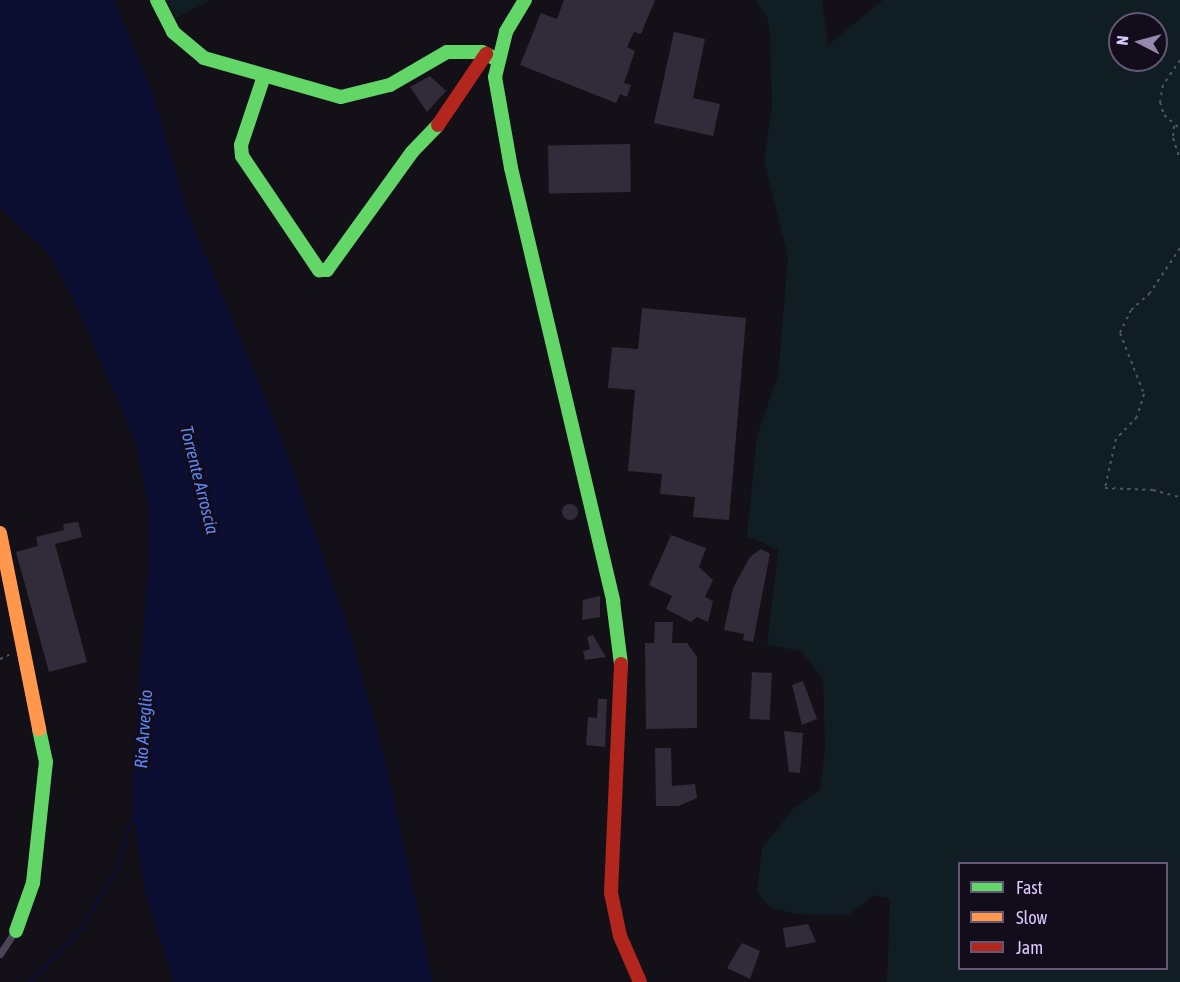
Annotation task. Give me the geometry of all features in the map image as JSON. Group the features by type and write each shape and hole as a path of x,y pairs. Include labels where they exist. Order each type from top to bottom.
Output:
{"street":[{"path":"157,0 173,32 189,49 264,76 351,96 390,85 447,52 491,57"},
{"path":"264,76 241,145 242,156 319,270 327,270 412,152 431,135 491,57 525,0"},
{"path":"491,57 511,168 591,494 621,662 611,853 616,917 640,982"},
{"path":"0,533 46,762 33,884 26,912 16,931"}],"lane":[{"path":"0,954 16,931"}],"path":[{"path":"1180,60 1163,86 1160,102 1174,126 1180,129"},
{"path":"1174,126 1173,138 1180,159"},
{"path":"1180,248 1150,293 1131,310 1120,333 1144,394 1137,417 1116,440 1105,488 1153,490 1180,497"}],"shaded area":[{"path":"167,0 211,0 176,18"},
{"path":"755,0 822,0 828,45 883,0 1180,0 1180,982 887,982 890,899 874,895 849,915 796,914 769,907 757,892 762,848 794,808 820,790 825,749 823,679 801,651 767,645 778,550 747,536 757,436 778,375 788,257 764,162 772,105 770,32 767,17"}],"water":[{"name":"Torrente Arroscia","path":"0,0 114,0 152,90 187,210 281,436 352,639 389,775 433,982 174,982 145,893 131,798 148,567 148,506 136,444 78,309 50,255 0,208"}],"building":[{"path":"564,0 655,0 641,34 634,32 627,47 635,51 624,83 631,85 627,97 620,94 616,103 520,65 541,13 557,19"},
{"path":"674,32 705,39 693,98 720,104 713,136 654,123"},
{"path":"430,76 446,91 427,112 410,87"},
{"path":"630,144 631,192 549,193 548,145"},
{"path":"642,308 746,318 729,520 693,517 695,497 660,494 662,474 628,471 635,390 608,388 612,347 638,349"},
{"path":"567,504 573,504 578,512 576,518 567,520 562,515 562,509"},
{"path":"78,522 82,537 55,544 87,662 49,672 16,552 38,546 36,537 64,530 63,524"},
{"path":"671,535 706,548 699,567 713,580 705,597 713,601 708,622 697,617 691,622 666,609 672,596 649,585"},
{"path":"761,549 770,554 753,642 743,640 744,634 724,630 733,588 750,557"},
{"path":"600,596 600,617 582,620 583,600"},
{"path":"655,622 673,622 672,643 687,643 697,657 697,728 646,729 645,643 654,643"},
{"path":"593,635 606,657 585,660 583,651 590,649 587,637"},
{"path":"752,672 772,673 770,720 750,719"},
{"path":"803,681 817,719 802,725 792,685"},
{"path":"598,699 607,699 605,747 586,745 588,717 597,718"},
{"path":"784,731 803,733 800,773 789,772"},
{"path":"655,748 671,748 672,786 695,784 697,798 678,806 656,806"},
{"path":"808,924 816,942 786,948 783,928"},
{"path":"742,943 760,951 750,979 727,968"}],"waterway":[{"name":"Rio Arveglio","path":"29,982 79,931 116,870 134,810"}],"traffic: fast":[{"path":"157,0 173,32 204,58 341,97 390,85 447,52 482,52 496,59"},
{"path":"525,0 506,32 495,77 511,168 613,601 621,664"},
{"path":"264,76 241,145 242,156 319,270 327,270 412,152 438,125"},
{"path":"16,931 33,883 46,762 39,729"}],"traffic: slow":[{"path":"0,533 39,729"}],"traffic: jam":[{"path":"438,125 486,54"},
{"path":"621,664 611,893 620,936 640,982"}]}
